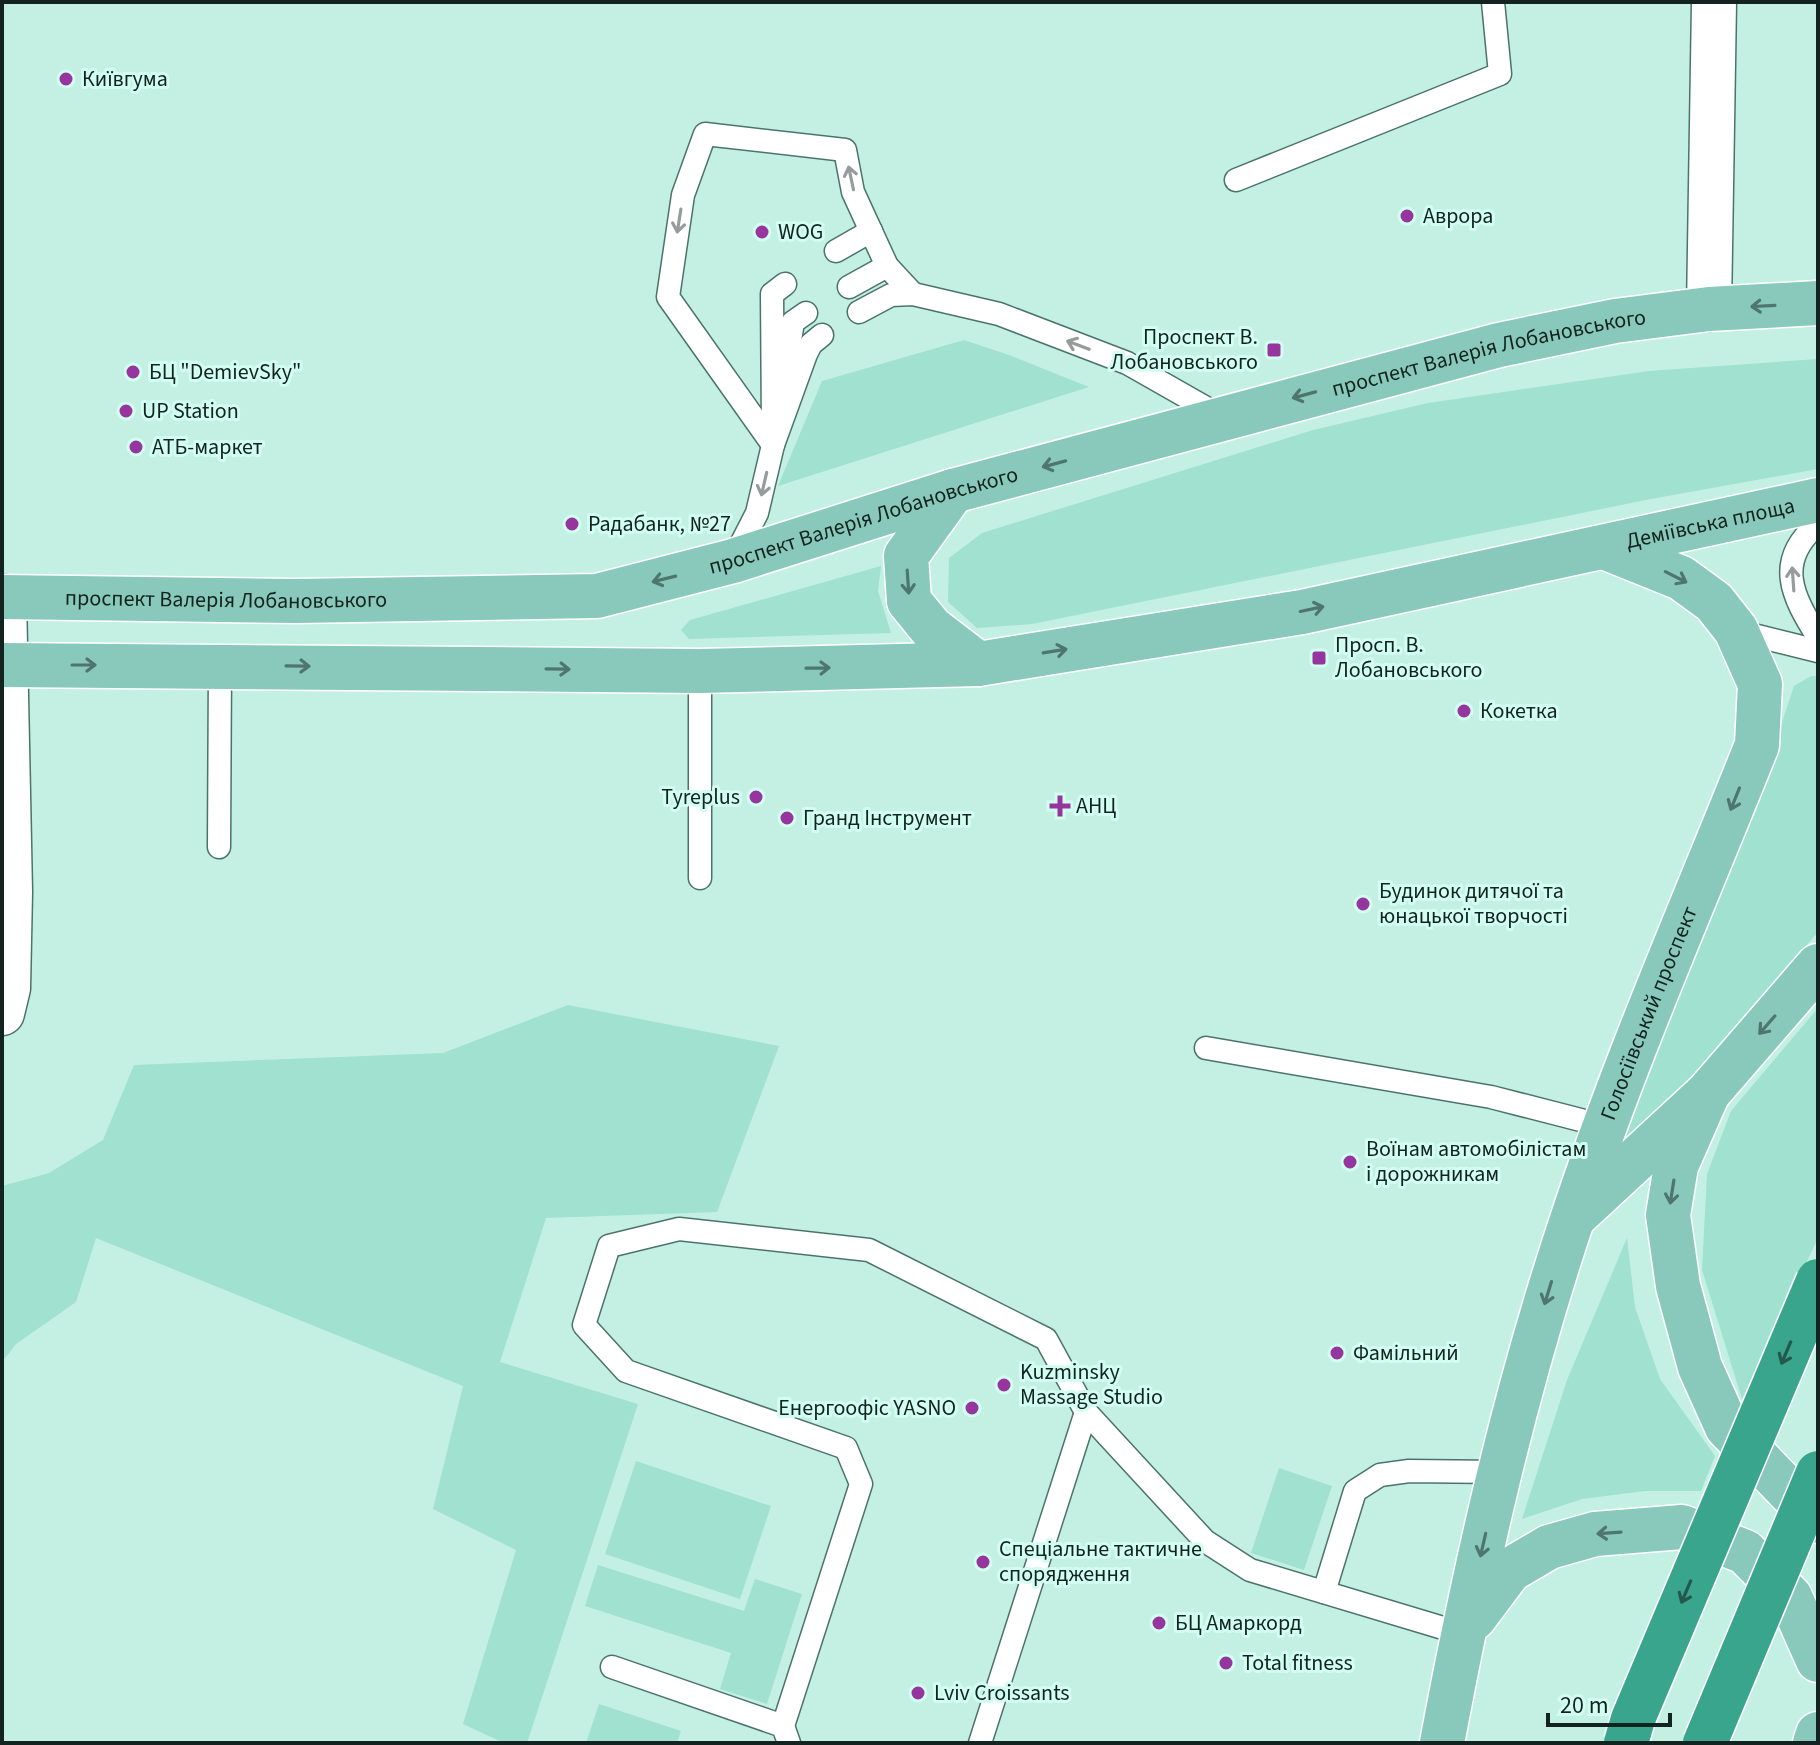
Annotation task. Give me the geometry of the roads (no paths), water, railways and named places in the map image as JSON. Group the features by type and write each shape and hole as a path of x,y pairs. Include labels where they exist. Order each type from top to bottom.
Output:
{"highway":[{"path":"1626,1743 1818,1281"},
{"path":"1705,1743 1818,1473"}],"main road":[{"path":"1709,309 1818,303"},
{"name":"проспект Валерія Лобановського","path":"3,595 295,601 597,596 733,561 953,491 1499,345 1615,321 1709,309"},
{"path":"953,491 906,556 909,601 931,628 978,664"},
{"name":"Деміївська площа","path":"1604,547 1818,500"},
{"path":"4,665 700,671 978,664 1302,612 1604,547"},
{"name":"Голосіївський проспект","path":"1442,1743 1500,1472 1546,1300 1604,1126 1757,745 1760,684 1736,630 1714,602 1681,578 1604,547"},
{"path":"1572,1219 1708,1093 1818,966"},
{"path":"1708,1093 1676,1166 1668,1215 1678,1286 1700,1367 1727,1427 1818,1521"},
{"path":"1463,1634 1510,1570 1549,1547 1595,1534 1682,1527 1745,1552 1790,1597 1818,1660"},
{"path":"1815,1743 1818,1734"}],"street":[{"path":"1709,309 1714,2"},
{"path":"3,595 4,999"}],"lane":[{"path":"1236,180 1500,74 1493,2"},
{"path":"773,445 668,297 683,195 705,134 845,150 853,192 887,266 913,294"},
{"path":"836,251 871,231"},
{"path":"849,287 887,266"},
{"path":"773,445 772,294 785,284"},
{"path":"859,312 891,295 913,294 999,314 1127,363 1223,417"},
{"path":"733,561 757,513 773,445 793,322 806,313"},
{"path":"773,445 806,354 811,344 822,335"},
{"path":"1818,524 1795,548 1790,576 1797,604 1818,637"},
{"path":"1736,630 1818,651"},
{"path":"219,847 220,665"},
{"path":"700,671 700,878"},
{"path":"1206,1048 1491,1097 1604,1126"},
{"path":"612,1667 786,1735 861,1484 846,1448 626,1371 584,1325 609,1246 679,1229 869,1250 1046,1339 1086,1412 1205,1541 1250,1570 1463,1634"},
{"path":"980,1743 1086,1412"},
{"path":"1324,1592 1355,1491 1380,1475 1409,1471 1500,1472"}],"place":[{"name":"Київгума","path":"66,79"},
{"name":"Аврора","path":"1407,216"},
{"name":"WOG","path":"762,232"},
{"name":"Проспект В. Лобановського","path":"1274,350"},
{"name":"БЦ \"DemievSky\"","path":"133,372"},
{"name":"UP Station","path":"126,411"},
{"name":"АТБ-маркет","path":"136,447"},
{"name":"Радабанк, №27","path":"572,524"},
{"name":"Просп. В. Лобановського","path":"1319,658"},
{"name":"Кокетка","path":"1464,711"},
{"name":"Tyreplus","path":"756,797"},
{"name":"АНЦ","path":"1060,806"},
{"name":"Гранд Інструмент","path":"787,818"},
{"name":"Будинок дитячої та юнацької творчості","path":"1363,904"},
{"name":"Воїнам автомобілістам і дорожникам","path":"1350,1162"},
{"name":"Фамільний","path":"1337,1353"},
{"name":"Kuzminsky Massage Studio","path":"1004,1385"},
{"name":"Енергоофіс YASNO","path":"972,1408"},
{"name":"Спеціальне тактичне спорядження","path":"983,1562"},
{"name":"БЦ Амаркорд","path":"1159,1623"},
{"name":"Total fitness","path":"1226,1663"},
{"name":"Lviv Croissants","path":"918,1693"}]}
